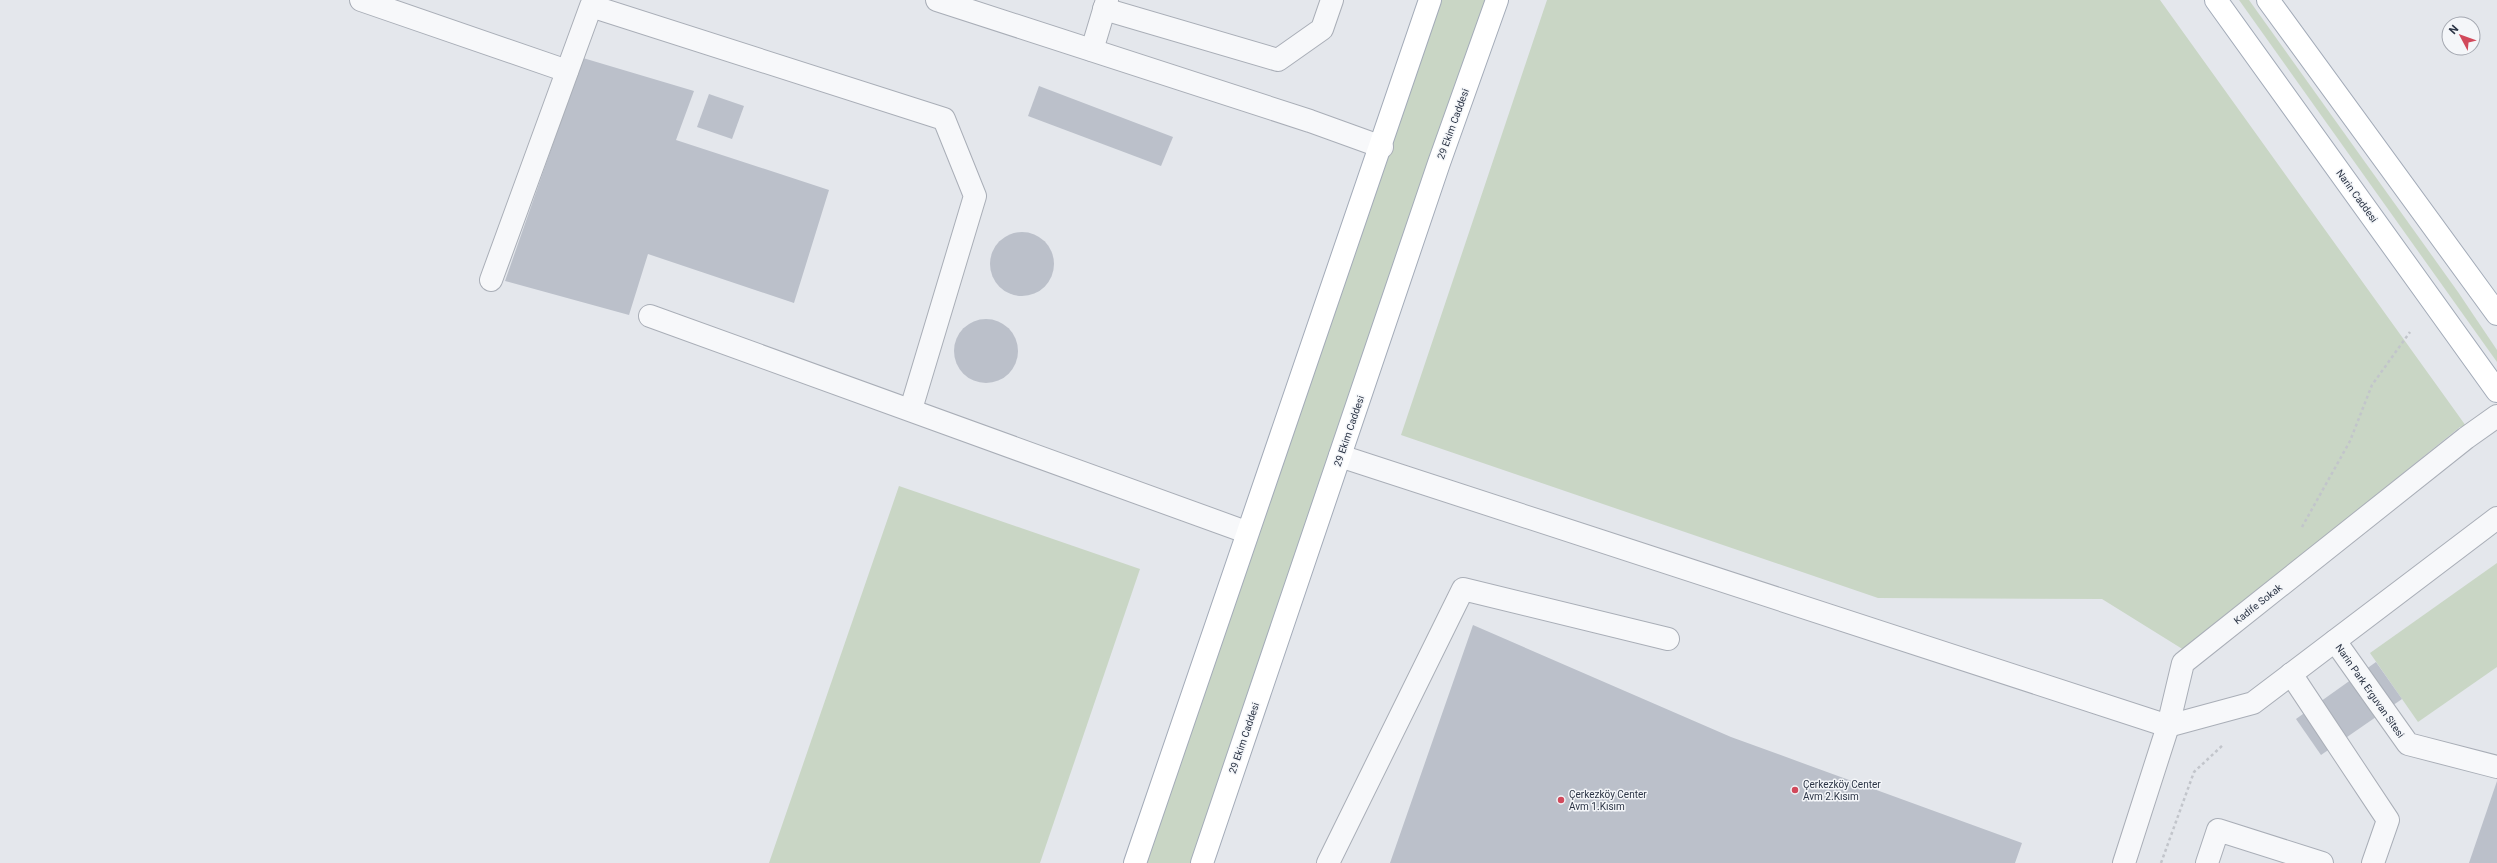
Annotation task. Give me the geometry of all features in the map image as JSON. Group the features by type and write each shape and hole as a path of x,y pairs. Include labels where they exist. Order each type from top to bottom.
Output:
{"main road":[{"path":"1135,863 1246,532 1382,147 1430,0"},
{"name":"29 Ekim Caddesi","path":"1202,863 1439,163 1497,0"},
{"name":"Narin Caddesi","path":"2216,0 2497,391"},
{"path":"2268,0 2497,314"}],"street":[{"path":"361,0 567,71"},
{"path":"937,0 1310,121 1382,147"},
{"path":"1092,50 1105,4 1278,60 1322,29 1332,0"},
{"path":"491,280 590,6 944,120 975,196 911,409"},
{"path":"650,316 911,409 1246,532"},
{"name":"Kadife Sokak","path":"2124,863 2168,726 2183,663 2466,438 2497,416"},
{"path":"1340,456 2168,726 2253,702 2297,682 2335,641 2497,518"},
{"path":"1328,863 1463,589 1668,639"},
{"name":"Narin Park Erguvan Sitesi","path":"2335,641 2408,744 2429,747 2497,767"},
{"path":"2297,682 2388,820 2373,863"},
{"path":"2207,863 2218,830 2322,863"}],"path":[{"path":"2291,577 2303,526 2350,441 2372,385 2410,332"}],"green space":[{"path":"1441,0 1489,0 1191,863 1145,863"},
{"path":"1547,0 2160,0 2466,426 2460,427 2184,650 2102,599 1878,598 1401,435"},
{"path":"2239,0 2249,0 2458,292 2497,350 2497,362"},
{"path":"899,486 1140,569 1040,863 769,863"},
{"path":"2497,563 2497,667 2418,722 2370,653"}],"building":[{"path":"583,58 694,91 676,140 829,190 794,303 648,254 629,315 505,281"},
{"path":"1039,86 1173,137 1161,166 1028,116"},
{"path":"709,94 744,106 732,139 697,127"},
{"path":"1022,232 1034,234 1045,241 1052,252 1054,264 1052,276 1045,287 1034,294 1022,296 1010,294 999,287 992,276 990,264 992,252 999,241 1010,234"},
{"path":"986,319 998,321 1009,328 1016,339 1018,351 1016,363 1009,374 998,381 986,383 974,381 963,374 956,363 954,351 956,339 963,328 974,321"},
{"name":"Çerkezköy Center Avm 1.Kısım","path":"1473,625 1731,737 2022,843 2015,863 1390,863"},
{"path":"2376,662 2402,699 2321,755 2296,719"},
{"path":"2497,781 2497,863 2469,863"}],"place":[{"name":"Çerkezköy Center Avm 2.Kısım","path":"1795,790"},
{"name":"Çerkezköy Center Avm 1.Kısım","path":"1561,800"}]}
